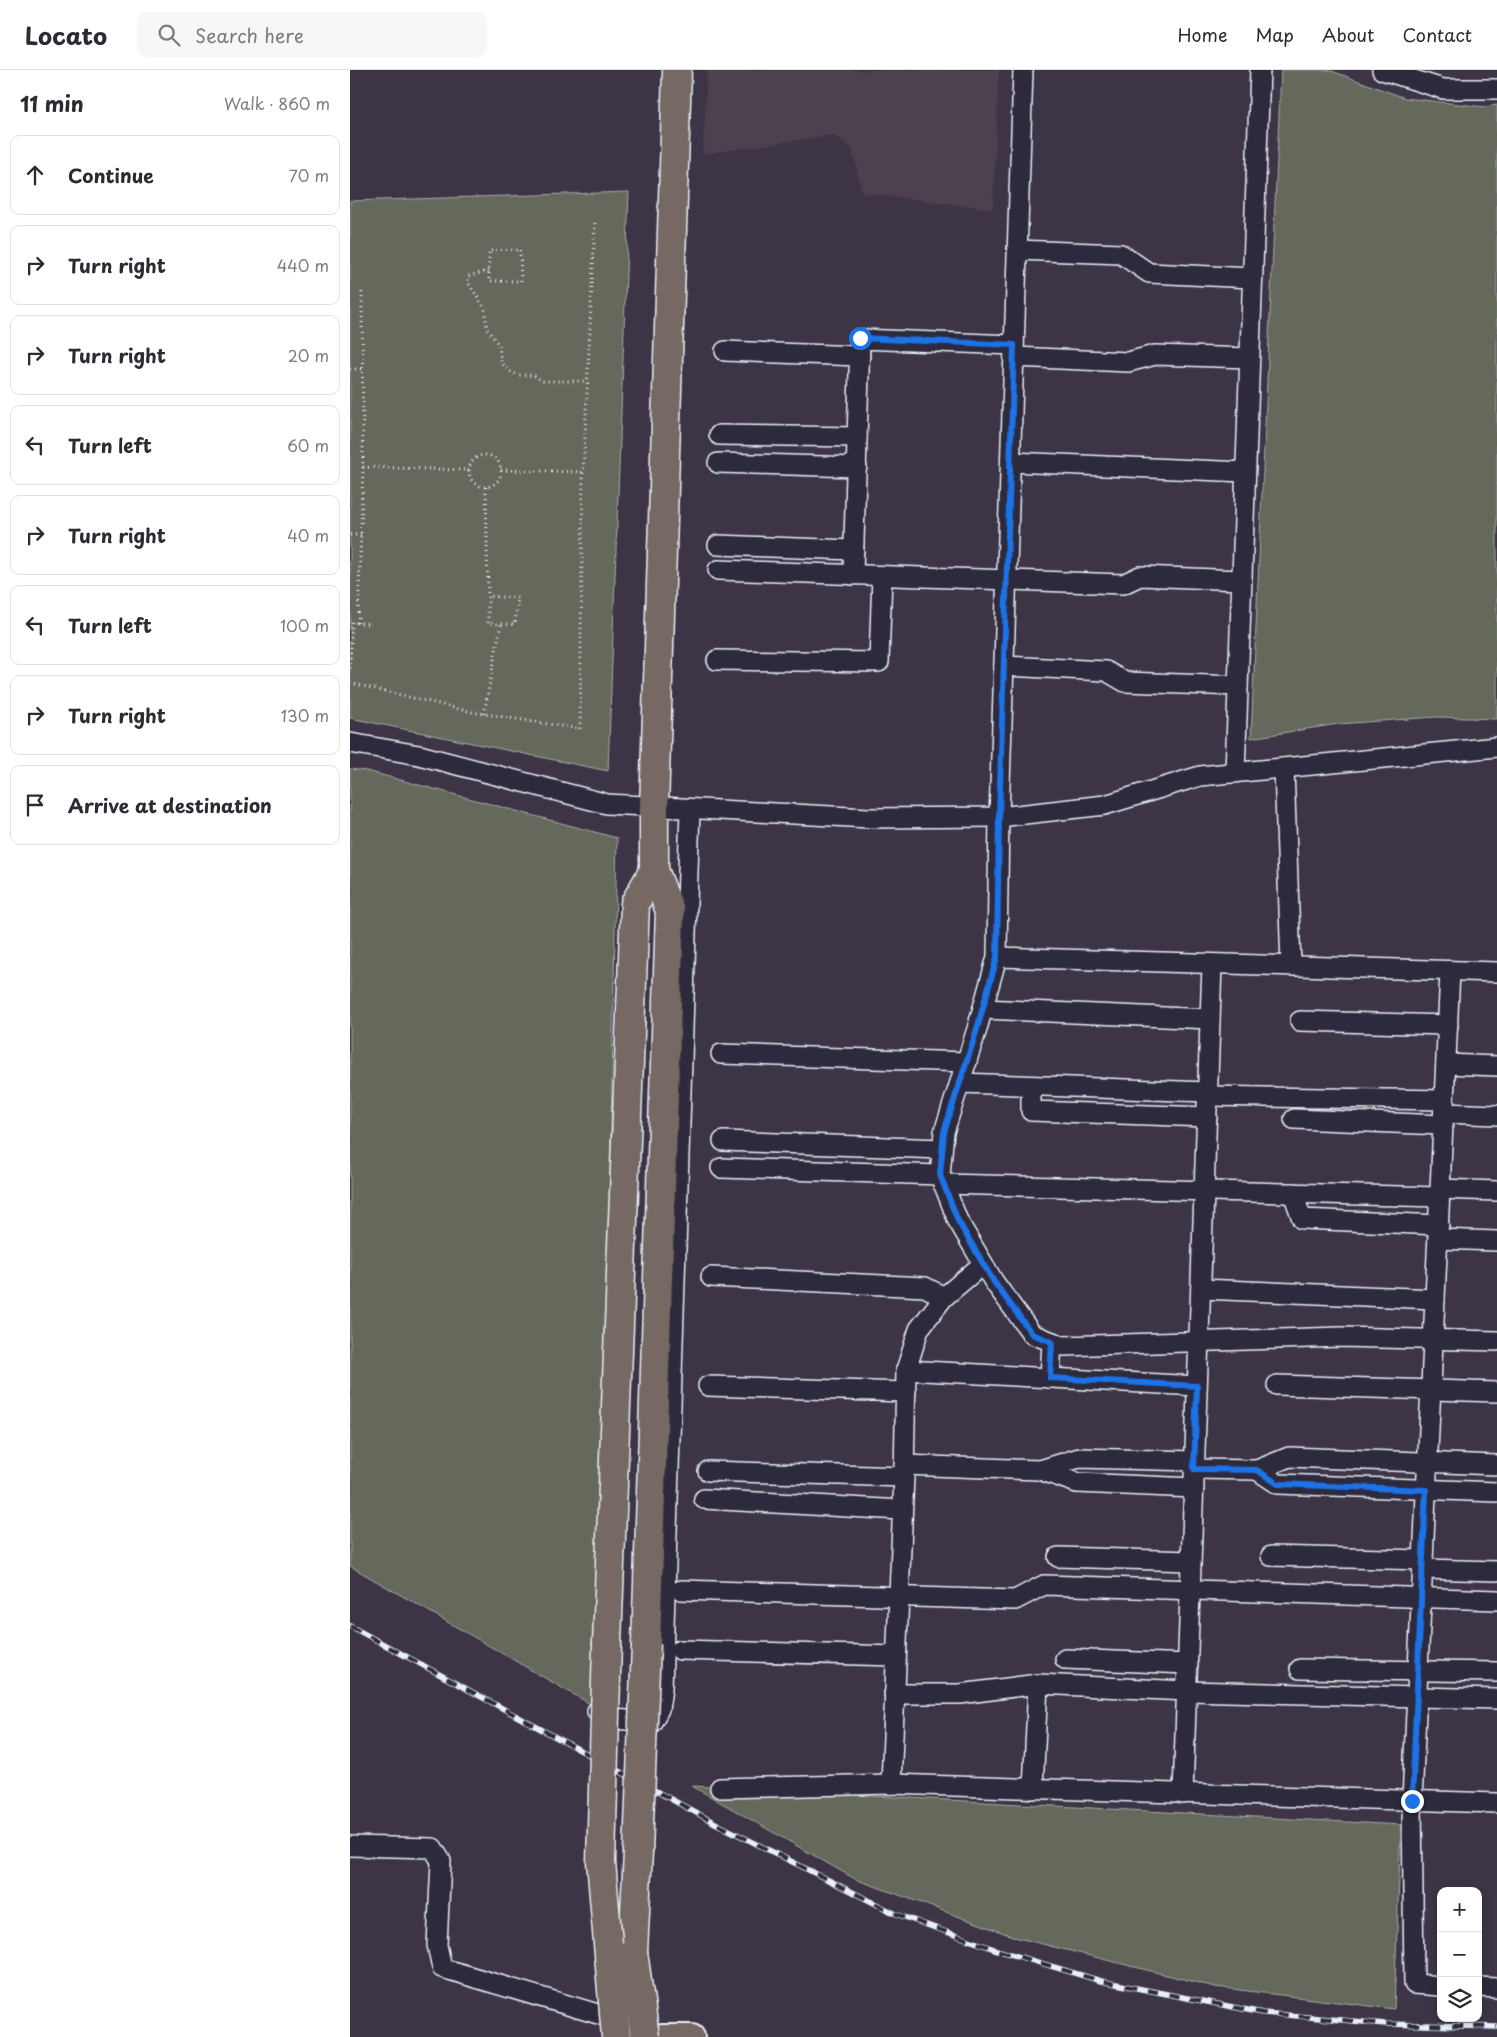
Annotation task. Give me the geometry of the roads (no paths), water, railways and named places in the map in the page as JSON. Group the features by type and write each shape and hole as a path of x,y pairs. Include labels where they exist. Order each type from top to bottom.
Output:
{"highway":[{"path":"658,2036 633,1952 646,1644 670,917 670,910 654,870 654,808 677,70"},
{"path":"616,2037 601,1862 607,1643 635,914 636,903 654,870"}],"main road":[{"path":"658,2036 692,2037"}],"street":[{"path":"1023,70 999,817 997,957 967,1062 944,1132 941,1179 958,1221 994,1282 1032,1334 1063,1346 1341,1337 1497,1341"},
{"path":"1235,773 1260,70"},
{"path":"1382,70 1444,89 1497,89"},
{"path":"1018,250 1122,254 1149,272 1252,278"},
{"path":"853,575 860,338 1128,362 1155,355 1250,358"},
{"path":"724,351 860,356"},
{"path":"719,435 858,437"},
{"path":"1010,462 1246,472"},
{"path":"718,463 856,467"},
{"path":"718,545 854,550"},
{"path":"718,570 1123,584 1140,576 1241,580"},
{"path":"717,660 879,662 882,576"},
{"path":"1004,666 1106,671 1125,682 1238,686"},
{"path":"350,743 419,754 607,804 869,818 999,817 1105,805 1200,776 1497,747"},
{"path":"1284,768 1291,966"},
{"path":"635,914 620,945 594,1706 602,1718 652,1722 659,1709 662,1688 690,809"},
{"path":"670,917 685,943"},
{"path":"997,957 1497,972"},
{"path":"1183,1794 1212,964"},
{"path":"1437,1986 1414,1984 1412,1801 1450,971"},
{"path":"983,1009 1210,1019"},
{"path":"1300,1021 1448,1025"},
{"path":"721,1054 967,1062"},
{"path":"1446,1064 1497,1066"},
{"path":"960,1083 1208,1094 1444,1113 1497,1115"},
{"path":"1031,1086 1031,1111 1207,1117"},
{"path":"1294,1120 1444,1113"},
{"path":"723,1141 942,1149"},
{"path":"720,1168 1293,1193 1497,1191"},
{"path":"1293,1193 1302,1219 1438,1232 1497,1241"},
{"path":"891,1784 904,1471 906,1370 918,1329 944,1296 983,1264"},
{"path":"711,1277 925,1287 944,1296"},
{"path":"1201,1289 1435,1299"},
{"path":"1050,1378 1052,1342"},
{"path":"906,1370 1197,1386"},
{"path":"1277,1385 1497,1392"},
{"path":"708,1386 906,1392"},
{"path":"708,1470 1040,1470 1079,1458 1257,1470 1289,1457 1497,1465"},
{"path":"1040,1470 1077,1483 1194,1488"},
{"path":"1257,1470 1278,1484 1497,1492"},
{"path":"704,1499 902,1510"},
{"path":"1271,1556 1497,1571"},
{"path":"1058,1557 1191,1561"},
{"path":"681,1590 1015,1600 1044,1585 1497,1600"},
{"path":"680,1650 896,1656"},
{"path":"1065,1658 1188,1664"},
{"path":"1300,1669 1497,1672"},
{"path":"894,1694 960,1694 1038,1684 1187,1691 1417,1696 1497,1700"},
{"path":"1033,1789 1038,1684"},
{"path":"720,1788 891,1784 1497,1804"},
{"path":"350,1846 433,1848 442,1861 437,1945 442,1968 584,2008 658,2036"},
{"path":"1482,1987 1497,1988"}],"railway":[{"path":"350,1626 717,1824 896,1914 1000,1951 1101,1981 1263,2013 1386,2024 1497,2027"}]}
